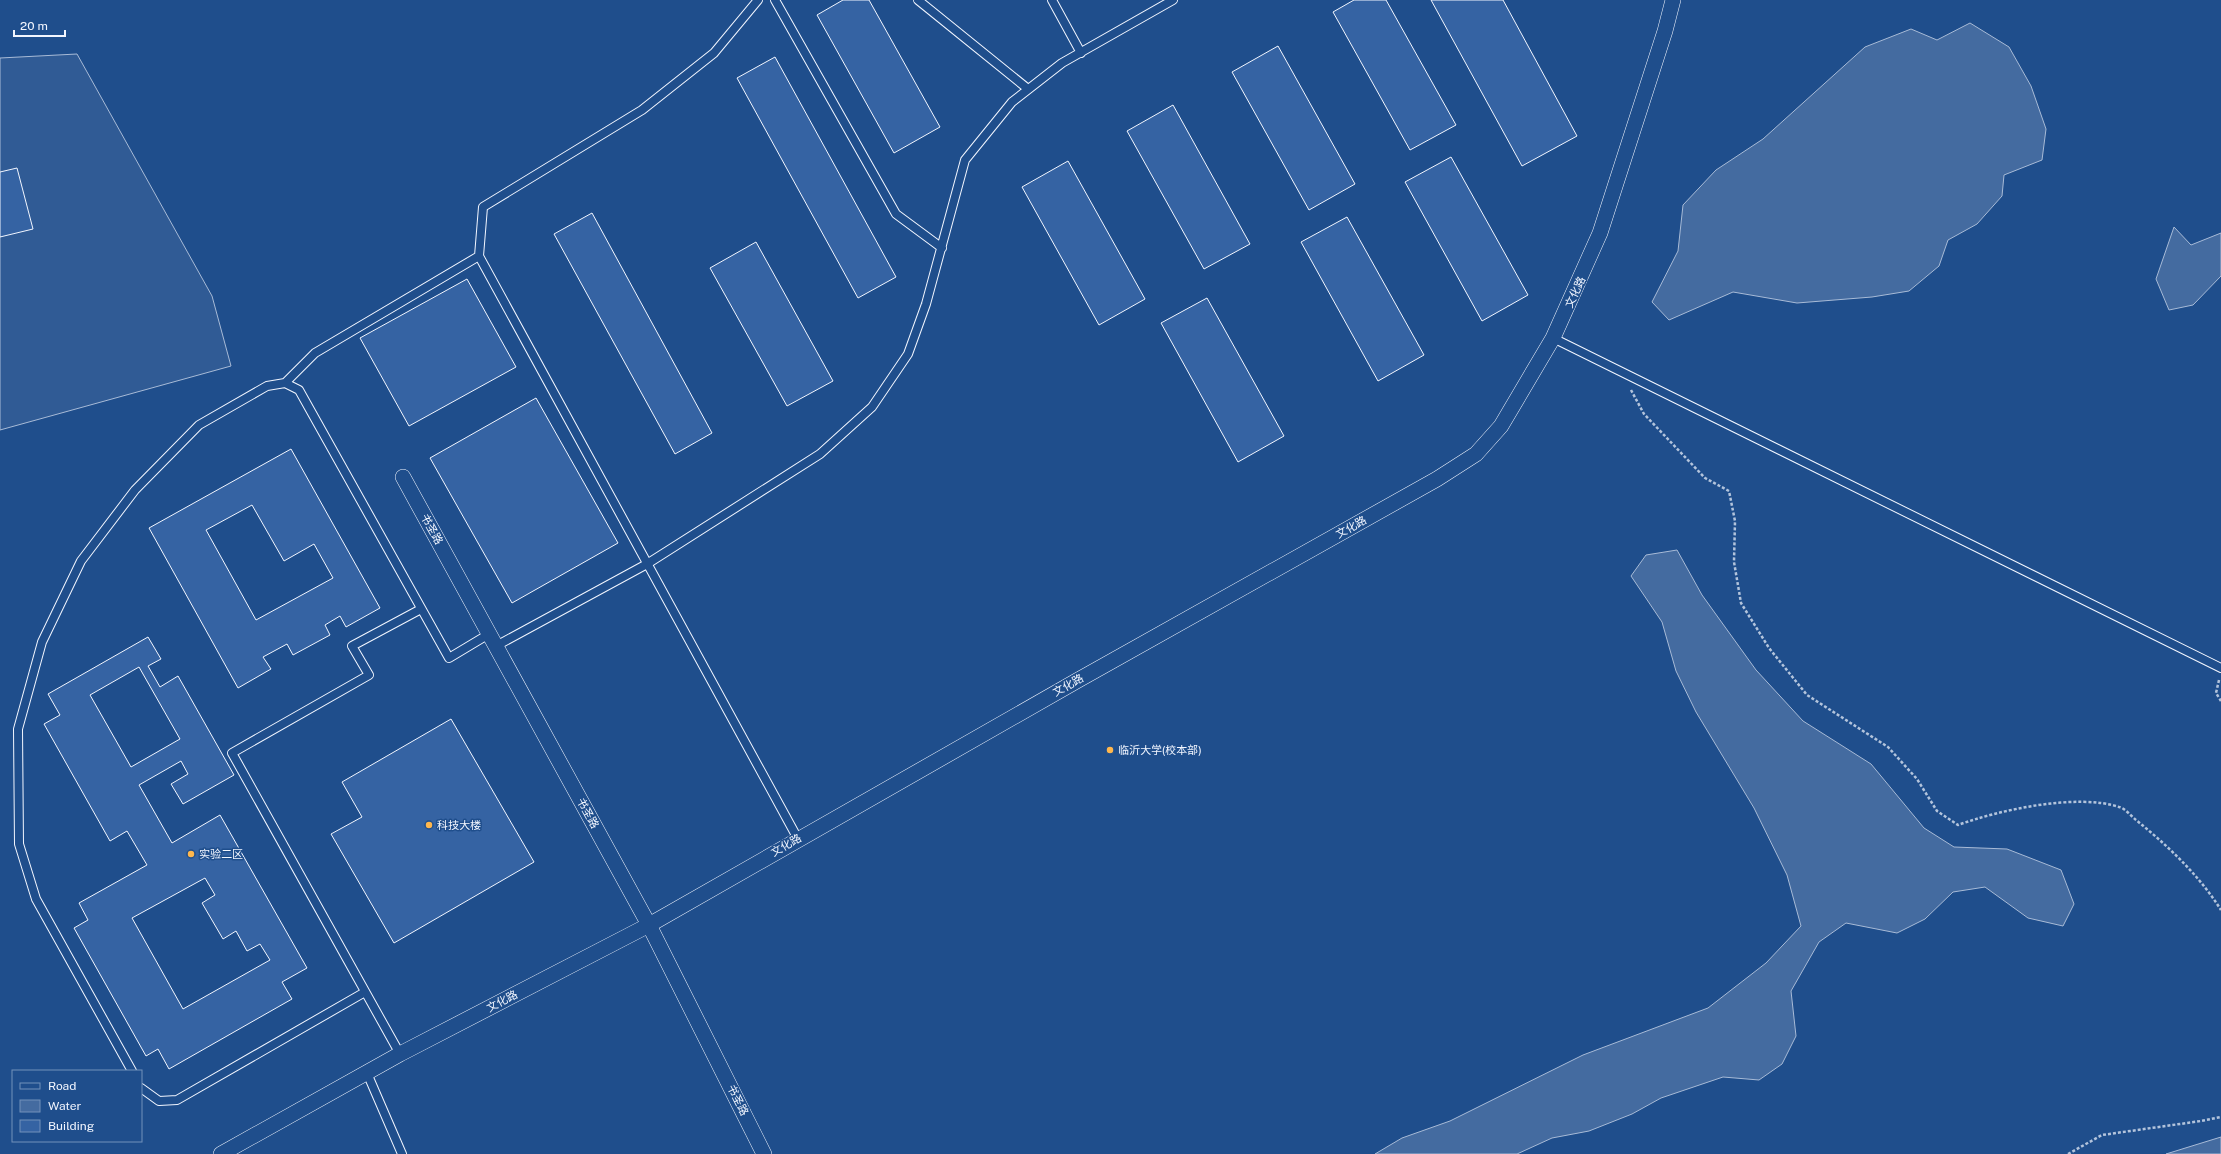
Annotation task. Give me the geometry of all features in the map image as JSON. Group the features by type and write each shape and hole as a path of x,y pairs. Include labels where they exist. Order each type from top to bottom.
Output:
{"street":[{"name":"文化路","path":"221,1154 400,1054 649,925 798,839 1438,479 1476,454 1501,426 1553,338 1600,233 1665,31 1673,0"},
{"name":"书圣路","path":"403,477 649,925 764,1154"}],"lane":[{"path":"758,0 714,53 642,110 483,207 479,256 798,839"},
{"path":"775,0 896,214 942,248"},
{"path":"918,0 1028,89"},
{"path":"1052,0 1081,52"},
{"path":"285,383 299,390 449,658 492,640 648,564 820,454 872,407 908,354 926,304 965,160 1012,102 1028,89 1062,63 1173,0"},
{"path":"131,1070 36,899 19,844 18,730 42,642 80,561 135,490 199,425 267,386 285,383 315,353 479,256"},
{"path":"1553,338 2221,668"},
{"path":"400,1054 232,753 369,675 352,646 421,609"},
{"path":"142,1089 159,1101 177,1100 365,992"},
{"path":"367,1072 402,1154"}],"path":[{"path":"1620,370 1644,414 1705,478 1729,491 1735,521 1734,562 1741,603 1769,648 1807,694 1888,747 1917,779 1937,810 1958,825 1984,815 2038,805 2085,801 2120,807 2150,831 2186,866 2221,910"},
{"path":"2220,677 2216,693 2221,701"},
{"path":"2068,1154 2102,1135 2201,1122 2221,1116"}],"shaded area":[{"path":"77,54 212,296 231,366 0,430 0,58"}],"water":[{"path":"1970,23 2009,47 2031,86 2046,129 2042,160 2004,175 2002,196 1977,224 1948,240 1939,266 1909,291 1872,297 1797,303 1733,292 1669,320 1652,302 1678,251 1683,205 1716,170 1763,139 1865,47 1911,29 1937,40"},
{"path":"2174,227 2191,245 2221,233 2221,276 2193,305 2169,310 2156,279"},
{"path":"1677,550 1702,595 1756,670 1803,721 1871,764 1924,828 1954,847 2007,849 2061,870 2074,904 2063,926 2028,918 1985,887 1953,892 1925,919 1897,933 1846,923 1819,942 1791,991 1796,1036 1782,1064 1759,1080 1723,1077 1661,1098 1632,1114 1589,1131 1552,1138 1517,1154 1375,1154 1402,1138 1450,1121 1583,1055 1708,1008 1766,963 1801,926 1787,875 1754,808 1696,712 1676,671 1662,622 1631,576 1646,555"},
{"path":"2221,1137 2221,1154 2166,1154"}],"building":[{"path":"843,0 869,0 940,127 894,153 817,15"},
{"path":"1354,0 1386,0 1456,125 1410,150 1333,12"},
{"path":"1431,0 1503,0 1577,136 1522,166"},
{"path":"1278,46 1355,184 1309,210 1232,72"},
{"path":"775,57 896,277 858,298 737,78"},
{"path":"1173,105 1250,244 1204,269 1127,131"},
{"path":"1451,157 1528,295 1482,321 1405,182"},
{"path":"1068,161 1145,299 1099,325 1022,187"},
{"path":"17,168 33,229 0,237 0,172"},
{"path":"592,213 712,433 675,454 554,234"},
{"path":"1347,217 1424,355 1378,381 1301,242"},
{"path":"756,242 833,381 787,406 710,268"},
{"path":"467,279 516,367 409,426 360,338"},
{"path":"1207,298 1284,436 1238,462 1161,323"},
{"path":"536,398 618,543 512,603 430,458"},
{"path":"291,449 380,608 346,627 340,616 325,625 330,635 293,655 287,644 263,657 271,669 238,688 149,528","holes":["252,505 284,561 314,544 333,578 256,620 206,530"]},
{"name":"实验二区","path":"148,637 161,659 148,666 160,687 178,676 234,775 183,804 171,784 188,774 181,761 139,785 172,843 220,815 307,968 282,982 292,999 169,1069 158,1049 146,1056 74,928 88,920 79,903 147,865 127,831 110,841 44,724 60,715 48,694","holes":["139,667 180,739 131,767 90,695","205,878 215,895 202,903 223,939 236,931 247,951 260,944 270,960 183,1009 132,918"]},
{"name":"科技大楼","path":"451,719 534,862 394,943 331,834 362,817 342,782"}],"place":[{"name":"临沂大学(校本部)","path":"1110,750"},
{"name":"科技大楼","path":"429,825"},
{"name":"实验二区","path":"191,854"}]}
